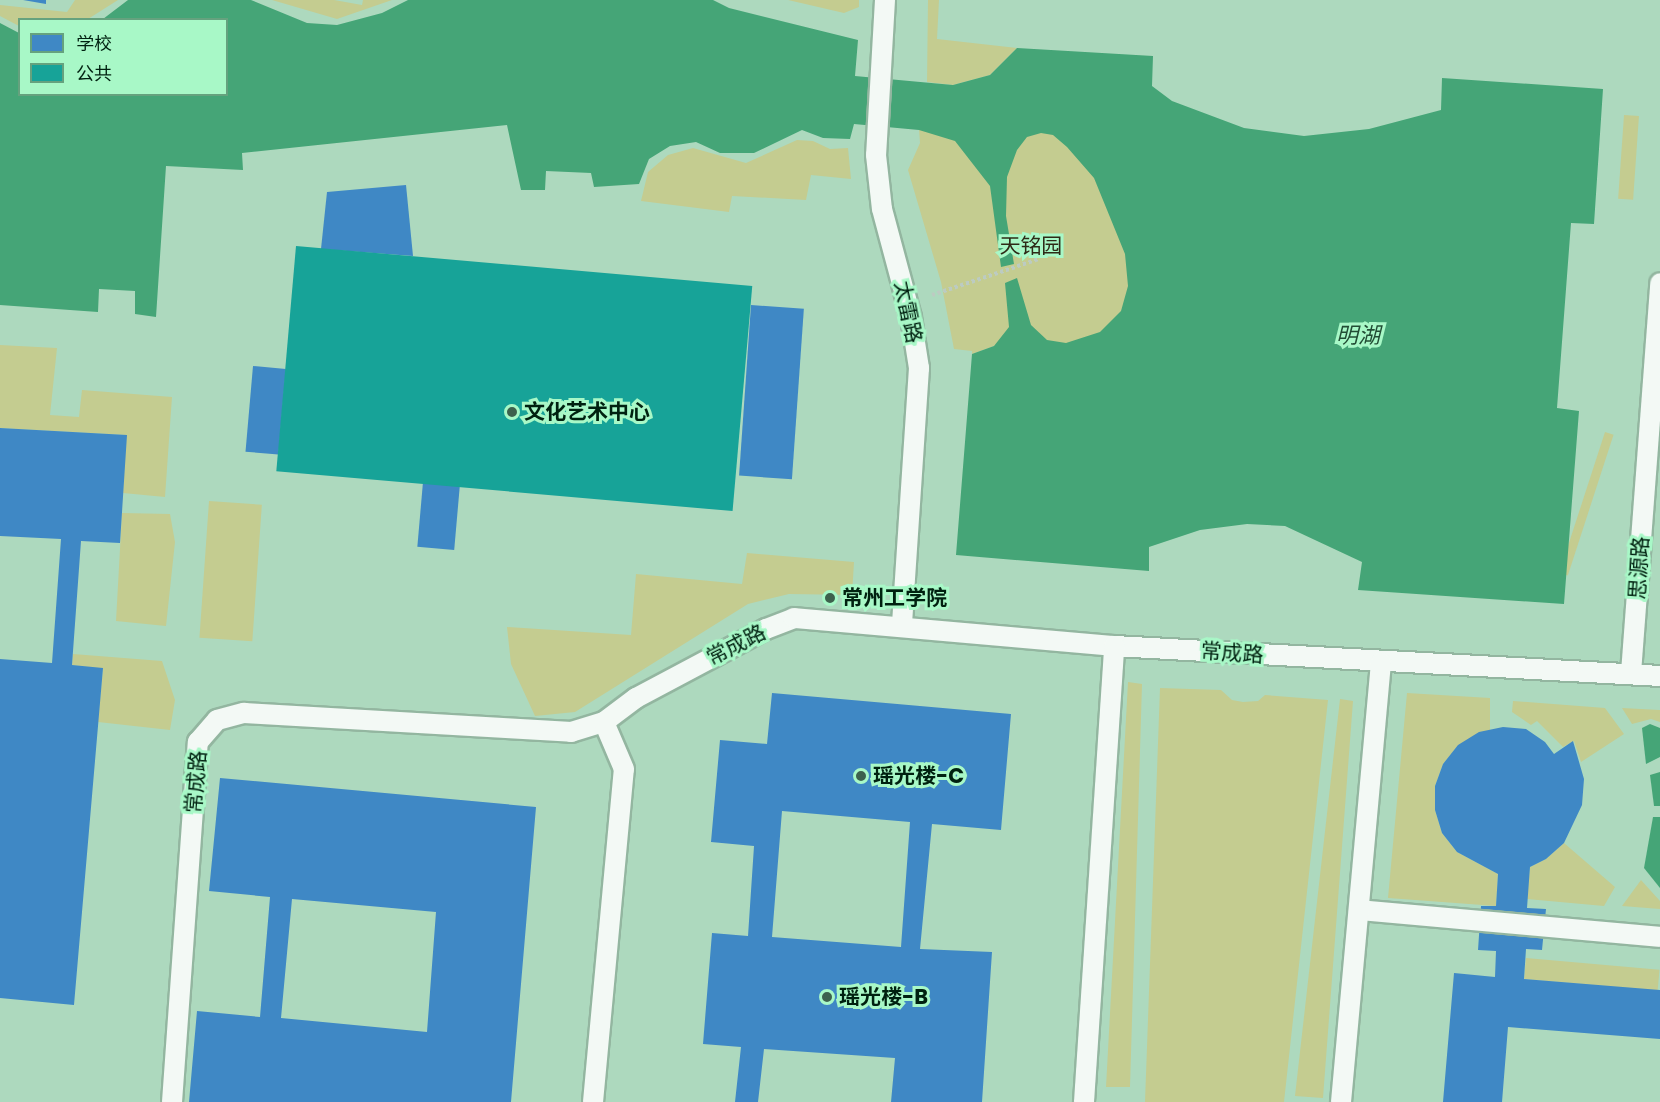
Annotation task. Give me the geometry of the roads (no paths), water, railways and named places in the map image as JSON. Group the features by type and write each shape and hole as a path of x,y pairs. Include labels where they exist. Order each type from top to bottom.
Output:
{"lane":[{"name":"太雷路","path":"885,10 876,155 882,208 908,303 919,368 902,625"},
{"name":"思源路","path":"1630,673 1660,283"},
{"name":"常成路","path":"172,1102 198,742 217,720 244,713 571,732 604,722 636,698 766,629 794,618 902,625 1114,646 1381,663 1660,676"},
{"path":"1084,1102 1114,646"},
{"path":"1341,1102 1381,663"},
{"path":"593,1102 624,769 604,722"},
{"path":"1359,910 1660,937"}],"water":[{"name":"明湖","path":"128,0 251,0 307,23 337,25 382,13 408,0 713,0 729,8 858,40 855,76 953,85 990,75 1017,48 1153,56 1152,86 1172,101 1244,128 1304,136 1369,129 1441,110 1442,78 1603,89 1594,224 1571,223 1557,408 1579,411 1564,604 1358,590 1362,562 1285,526 1247,524 1200,530 1149,547 1149,571 956,555 972,354 994,346 1009,327 1005,283 1017,278 1031,325 1047,340 1066,343 1100,332 1121,311 1128,286 1125,254 1094,178 1067,147 1053,135 1041,133 1027,137 1017,150 1007,177 1006,216 1014,264 1001,267 990,186 955,141 919,130 854,124 850,139 823,138 802,130 754,153 720,153 696,142 670,146 649,159 639,184 594,187 591,173 546,171 545,190 521,190 507,125 242,153 243,170 166,166 156,317 135,314 135,291 99,289 98,312 0,305 0,23 18,32 18,96 228,96 228,18 104,18"},
{"path":"1650,724 1660,728 1660,757 1646,764 1642,728"},
{"path":"1660,772 1660,806 1654,806 1650,775"},
{"path":"1653,817 1660,817 1660,888 1644,868"}],"place":[{"name":"文化艺术中心","path":"512,412"},
{"name":"常州工学院","path":"830,598"},
{"name":"瑶光楼-C","path":"861,776"},
{"name":"瑶光楼-B","path":"827,997"}],"park label":[{"name":"天铭园","path":"1031,246"}]}
